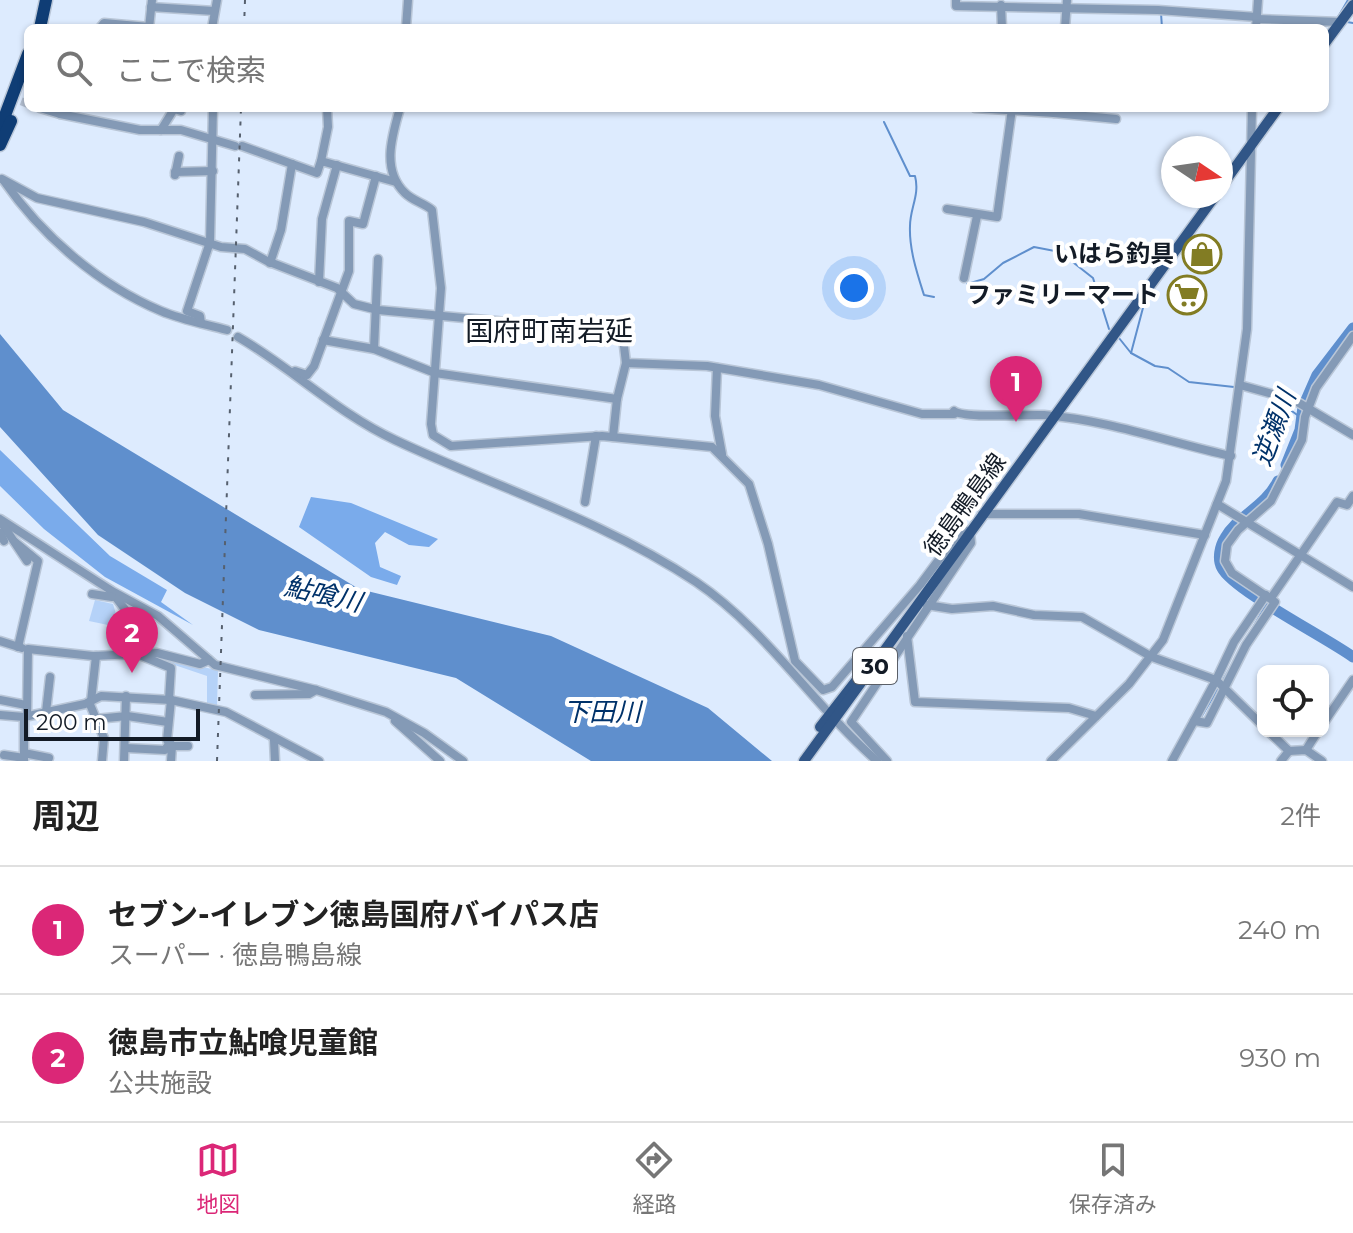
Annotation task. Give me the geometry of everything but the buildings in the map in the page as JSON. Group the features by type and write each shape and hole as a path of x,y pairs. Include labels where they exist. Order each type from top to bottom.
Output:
{"highway":[{"path":"40,24 46,0"},
{"path":"0,129 24,65"},
{"path":"0,145 24,87"}],"main road":[{"path":"1329,37 1353,5"},
{"path":"1233,171 1275,112"},
{"name":"徳島鴨島線","path":"796,761 923,605 982,514 1206,208"},
{"name":"徳島鴨島線","path":"804,761 829,721"}],"street":[{"path":"212,24 217,0"},
{"path":"406,24 408,0"},
{"path":"956,0 956,6 1042,3 1160,10 1257,21 1340,22"},
{"path":"1257,21 1258,0"},
{"path":"149,24 151,3 214,11"},
{"path":"1065,24 1066,4"},
{"path":"1001,5 1002,24"},
{"path":"66,112 140,130 181,130 317,173 328,127 327,112"},
{"path":"161,130 172,112"},
{"path":"201,323 200,316 187,311 210,242 213,112"},
{"path":"396,182 388,151 399,112"},
{"path":"947,209 997,217 1012,112"},
{"path":"1063,112 1116,119"},
{"path":"1051,761 1152,657 1163,640 1217,504 1231,456 1247,329 1252,112"},
{"path":"179,156 175,175 213,171"},
{"path":"321,161 396,182 414,200 432,210 440,314 431,424 433,435 451,446 596,436 712,447 749,484 772,558 795,661 823,690 832,687 961,530 970,531"},
{"path":"270,263 281,230 292,164"},
{"path":"319,282 322,219 337,165"},
{"path":"284,367 307,375 349,271 349,221 363,224 376,176"},
{"path":"1,177 37,198 144,222 231,249 245,249 270,263 341,292 354,304 374,309 595,330 613,328 623,338 626,363 617,399 613,437"},
{"path":"1,177 66,251 115,287 157,310 227,330"},
{"path":"964,278 977,216"},
{"path":"374,349 378,259"},
{"path":"238,337 284,367 319,396 392,439 603,528 697,583 754,630 829,721 877,761"},
{"path":"1268,600 1232,573 1225,561 1231,536 1244,520 1271,501 1302,440 1305,406 1324,374 1353,337"},
{"path":"323,340 374,349 435,373 617,399"},
{"path":"626,363 717,368 821,385 922,414 954,412 1054,417 1112,424 1144,436 1231,456"},
{"path":"717,368 715,416 722,455"},
{"path":"1240,385 1305,406 1353,435"},
{"path":"585,502 596,436"},
{"path":"1172,761 1198,721 1207,723 1221,684 1246,645 1268,600 1337,502 1347,505 1353,496"},
{"path":"1217,504 1353,587"},
{"path":"982,514 1079,514 1205,535"},
{"path":"0,519 27,561"},
{"path":"0,519 111,594 158,616 209,660 233,672 316,690 386,712 424,733 463,761"},
{"path":"15,542 38,561 18,647"},
{"path":"92,594 111,594 135,622"},
{"path":"887,761 851,722 923,605 952,609 993,606 1034,615 1082,617 1152,657 1221,684 1257,720"},
{"path":"907,635 915,702 1069,708 1096,716"},
{"path":"0,641 28,649 96,656 157,653 200,664 209,660"},
{"path":"24,757 28,649"},
{"path":"138,653 171,668 168,722 171,761"},
{"path":"96,656 90,702 104,738 102,761"},
{"path":"46,712 50,677"},
{"path":"1329,715 1353,680"},
{"path":"255,695 309,694 316,690"},
{"path":"0,715 26,717 90,702 101,696 170,700 226,712 319,761"},
{"path":"124,761 126,696"},
{"path":"0,700 26,705"},
{"path":"386,712 440,761"},
{"path":"96,719 127,716 168,722"},
{"path":"1274,737 1289,751 1306,750 1322,761"},
{"path":"1306,750 1314,737"},
{"path":"274,740 275,761"},
{"path":"126,748 165,750 171,744"},
{"path":"171,744 188,746"},
{"path":"1281,761 1289,751"},
{"path":"4,755 49,758"}],"shaded area":[{"path":"0,450 110,556 167,590 161,602 193,625 105,577 44,529 0,486"},
{"path":"311,497 351,503 438,539 429,547 409,545 385,532 375,543 380,567 401,576 397,585 371,577 299,527"},
{"path":"95,600 113,604 116,614 108,625 89,621"},
{"path":"154,658 218,670 217,705 207,703 207,676"}],"water":[{"name":"下田川","path":"0,334 63,410 359,589 551,636 708,708 772,761 591,761 456,678 259,630 185,593 98,535 0,427"}],"waterway":[{"path":"1338,17 1348,0"},
{"path":"1161,13 1162,24"},
{"path":"1347,22 1353,23"},
{"path":"884,122 910,176 915,176 910,226 912,252 924,295 934,297"},
{"path":"967,284 984,279 1003,263 1034,247 1060,252 1093,278 1109,329"},
{"path":"1131,353 1144,304"},
{"name":"逆瀬川","path":"1286,465 1300,430 1303,407 1317,375 1353,328"},
{"path":"1119,338 1131,353 1155,366 1168,368 1189,382 1234,387"},
{"path":"1274,398 1300,417"},
{"name":"逆瀬川","path":"1278,481 1266,498 1230,530 1223,541 1220,564 1243,589 1353,657"},
{"path":"1222,682 1267,603"},
{"path":"1200,719 1219,687"}],"tunnel":[{"path":"10,97 24,102"}],"railway":[{"path":"244,24 245,0"},
{"path":"217,761 241,112"}],"place":[{"name":"いはら釣具","path":"1202,254"},
{"name":"ファミリーマート","path":"1187,295"},
{"name":"セブン-イレブン徳島国府バイパス店","path":"1016,422"},
{"name":"徳島市立鮎喰児童館","path":"132,673"}],"district":[{"name":"国府町南岩延","path":"549,331"}],"water label":[{"name":"鮎喰川","path":"323,594"}]}
